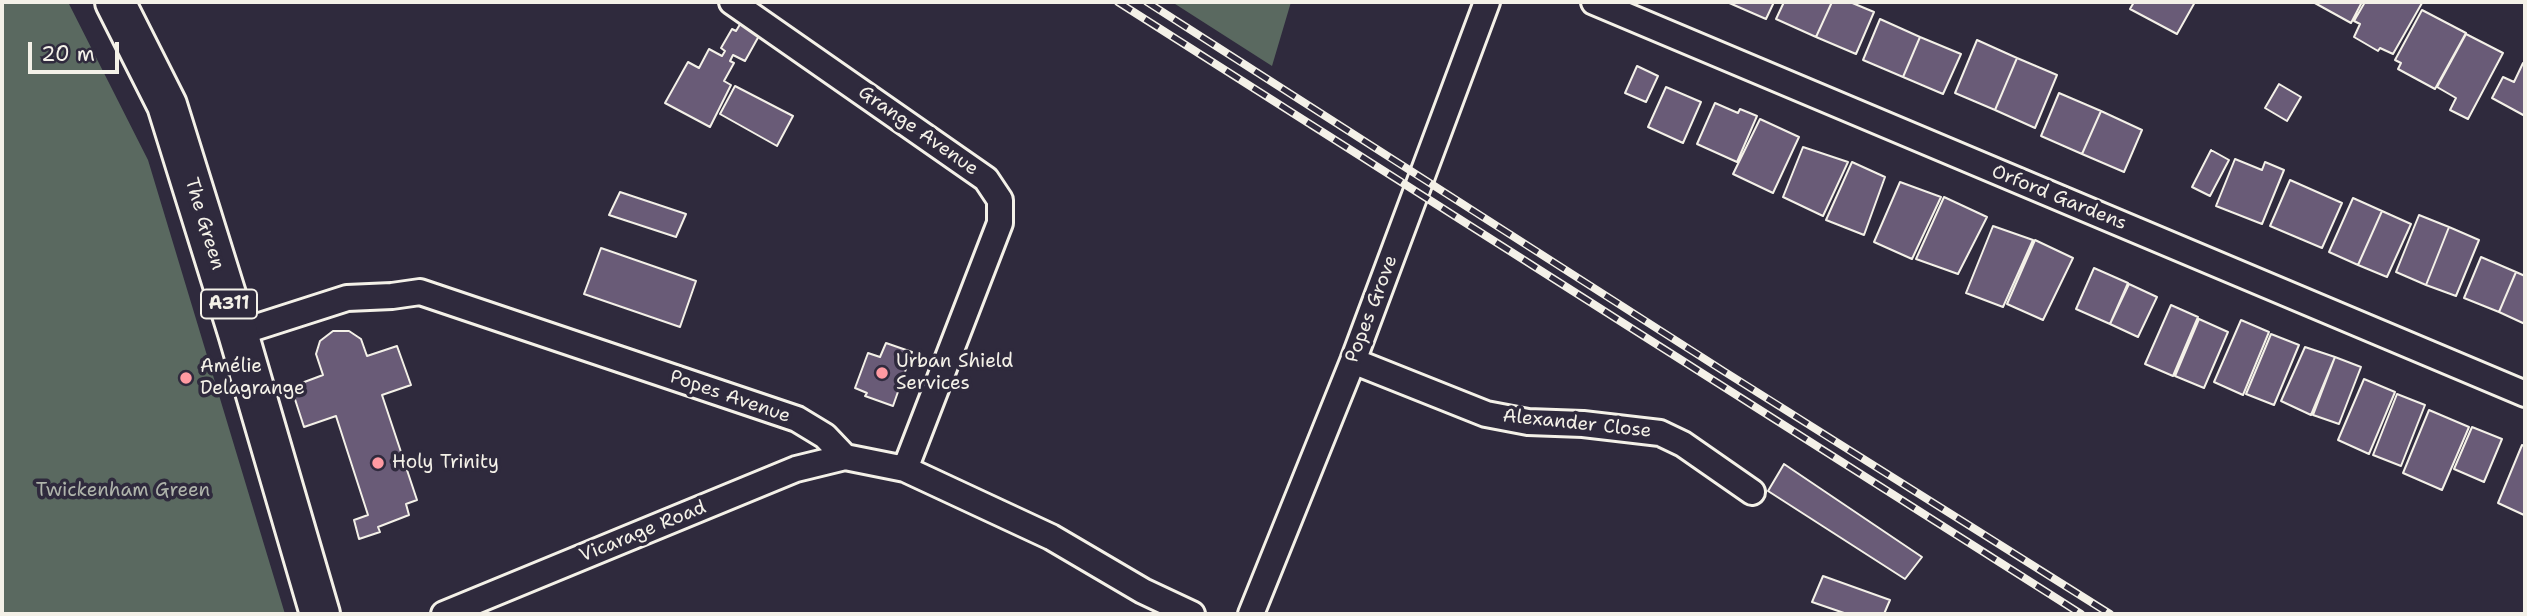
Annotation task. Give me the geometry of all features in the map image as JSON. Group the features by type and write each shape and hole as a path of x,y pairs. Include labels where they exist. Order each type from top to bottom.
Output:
{"main road":[{"name":"The Green","path":"115,2 167,105 238,333 320,614"}],"street":[{"name":"Grange Avenue","path":"732,2 986,179 1000,200 1000,223 905,469"},
{"name":"Popes Grove","path":"1251,614 1353,361 1487,2"},
{"name":"Orford Gardens","path":"1594,2 2525,394"},
{"name":"Popes Avenue","path":"238,333 348,298 420,292 797,419 825,436 845,457"},
{"name":"Alexander Close","path":"1353,361 1486,414 1528,422 1583,424 1660,433 1683,444 1752,492"},
{"path":"845,457 905,469 1051,537 1143,591 1192,614"},
{"name":"Vicarage Road","path":"444,614 796,469 845,457"}],"green space":[{"name":"Twickenham Green","path":"2,2 68,2 148,160 285,614 2,614"},
{"path":"1172,2 1291,2 1272,66"}],"building":[{"path":"1727,2 1774,2 1766,19"},
{"path":"1784,2 1832,2 1816,37 1776,19"},
{"path":"1832,2 1850,2 1874,12 1856,54 1816,37"},
{"path":"2134,2 2195,2 2177,34 2130,9"},
{"path":"2313,2 2362,2 2351,23"},
{"path":"2365,2 2422,3 2393,54 2380,48 2378,51 2354,37 2360,24 2354,21"},
{"path":"2422,10 2466,33 2435,89 2398,69 2401,63 2395,60"},
{"path":"1880,19 1920,37 1903,77 1863,60"},
{"path":"742,21 760,34 745,61 733,55 730,61 734,63 724,81 731,85 710,127 665,103 688,62 699,68 709,49 722,56 725,51 721,48 732,29 736,31"},
{"path":"2466,34 2503,53 2468,119 2450,110 2456,98 2437,87"},
{"path":"1920,37 1961,54 1943,94 1903,77"},
{"path":"1977,40 2017,58 1995,110 1955,93"},
{"path":"2017,58 2057,75 2035,128 1995,110"},
{"path":"2523,63 2525,116 2492,98 2503,77 2514,82"},
{"path":"1637,66 1658,76 1646,102 1625,93"},
{"path":"2279,84 2301,97 2287,121 2265,108"},
{"path":"735,86 793,116 777,146 720,114"},
{"path":"1666,87 1701,102 1683,143 1648,127"},
{"path":"2059,93 2101,111 2082,154 2041,136"},
{"path":"1715,103 1738,113 1740,109 1757,116 1737,162 1697,144"},
{"path":"2101,111 2142,130 2124,172 2082,154"},
{"path":"1760,119 1799,137 1773,193 1733,174"},
{"path":"1803,147 1848,162 1823,216 1783,197"},
{"path":"2211,150 2229,160 2210,196 2192,187"},
{"path":"2235,159 2262,170 2265,162 2284,170 2262,224 2216,206"},
{"path":"1852,162 1885,177 1864,235 1826,220"},
{"path":"2290,180 2342,203 2322,248 2270,226"},
{"path":"1900,182 1941,197 1912,259 1874,242"},
{"path":"620,192 686,214 676,237 609,215"},
{"path":"1944,197 1987,217 1958,274 1916,259"},
{"path":"2353,198 2382,211 2358,265 2329,252"},
{"path":"2382,211 2411,224 2387,277 2358,265"},
{"path":"2419,215 2449,227 2426,285 2396,272"},
{"path":"1993,226 2033,240 2003,307 1966,293"},
{"path":"2449,227 2479,240 2456,296 2426,285"},
{"path":"2035,240 2073,258 2043,320 2007,304"},
{"path":"601,248 696,281 680,327 584,294"},
{"path":"2481,257 2516,272 2499,312 2464,298"},
{"path":"2094,268 2128,283 2110,324 2076,309"},
{"path":"2516,272 2525,276 2525,324 2499,312"},
{"path":"2129,284 2157,297 2138,337 2110,324"},
{"path":"2171,305 2198,317 2173,376 2145,364"},
{"path":"2199,319 2228,332 2204,388 2175,376"},
{"path":"2241,320 2269,332 2243,395 2214,382"},
{"name":"Holy Trinity","path":"333,331 349,331 361,339 367,356 397,346 411,385 382,395 417,500 406,504 409,515 378,527 380,532 359,539 354,520 368,515 336,416 304,427 291,387 323,375 316,354 320,341"},
{"path":"2271,334 2299,345 2274,405 2246,394"},
{"name":"Urban Shield Services","path":"886,343 912,352 893,406 865,396 867,393 855,388 868,353 880,357"},
{"path":"2305,347 2335,357 2311,415 2281,401"},
{"path":"2335,357 2361,367 2339,424 2313,415"},
{"path":"2364,379 2395,392 2369,454 2338,440"},
{"path":"2397,394 2425,405 2401,466 2373,455"},
{"path":"2429,410 2469,427 2442,490 2403,473"},
{"path":"2472,427 2502,439 2484,482 2454,469"},
{"path":"2522,445 2525,446 2524,515 2498,503"},
{"path":"1784,464 1922,557 1905,579 1768,491"},
{"path":"1823,576 1890,600 1884,614 1847,614 1812,602"}],"railway":[{"path":"1118,2 2081,614"},
{"path":"1147,2 1725,372 2110,614"}],"place":[{"name":"Urban Shield Services","path":"882,373"},
{"name":"Amélie Delagrange","path":"186,378"},
{"name":"Holy Trinity","path":"378,463"}]}
